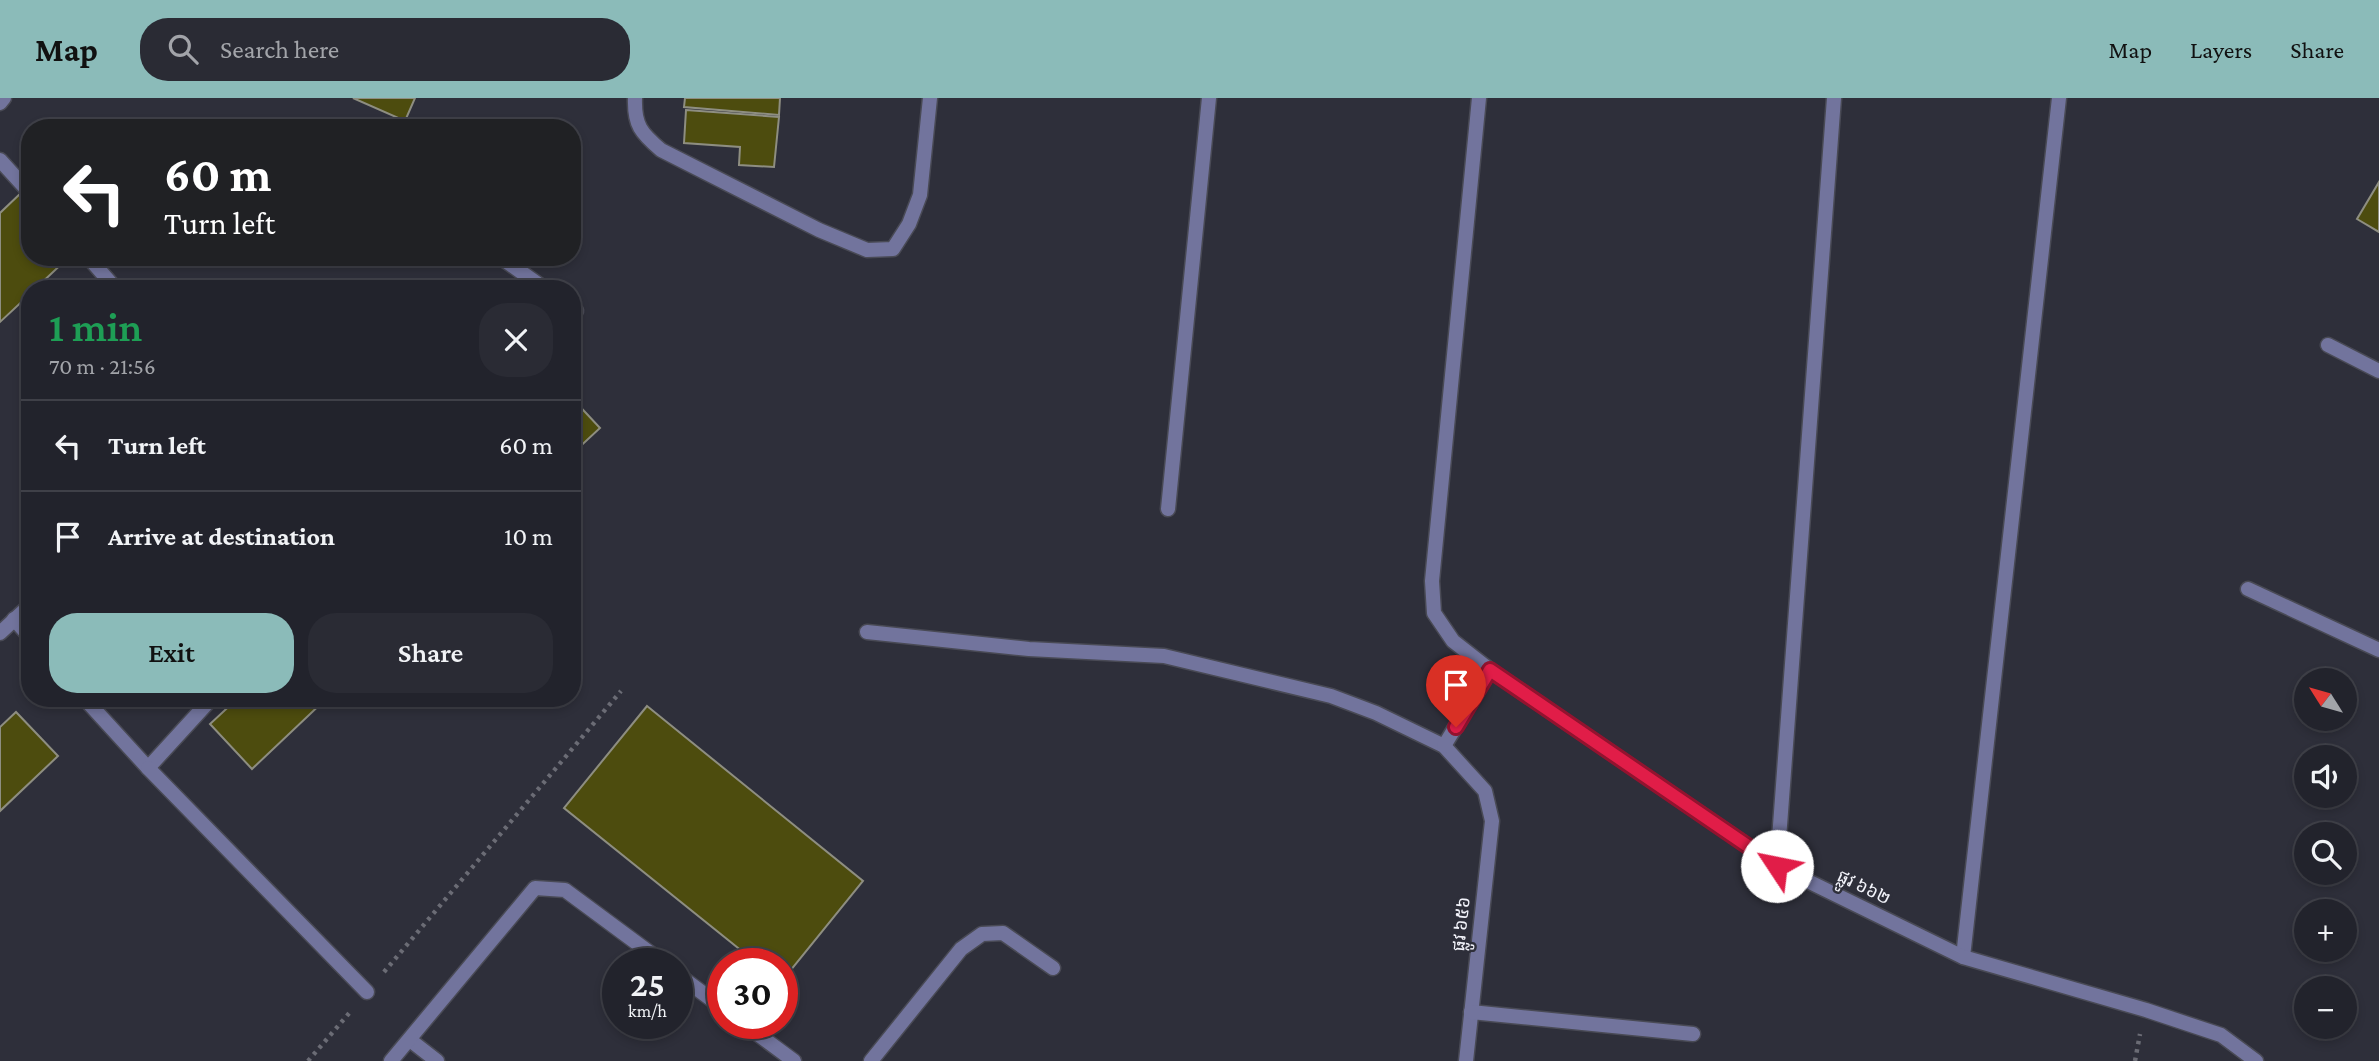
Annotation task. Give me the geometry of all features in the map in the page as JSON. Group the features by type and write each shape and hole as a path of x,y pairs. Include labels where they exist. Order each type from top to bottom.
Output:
{"street":[{"path":"0,103 4,98"},
{"path":"635,98 635,116 642,134 661,150 819,230 867,250 893,249 909,224 920,195 930,98"},
{"path":"1168,509 1209,98"},
{"name":"ផ្លូវ ៦៦២","path":"1479,98 1432,581 1434,613 1453,641 1490,670 1777,866 1963,957 2146,1010 2221,1035 2256,1061"},
{"path":"1777,866 1834,98"},
{"path":"1963,957 2059,98"},
{"path":"0,160 21,183"},
{"path":"96,266 108,280"},
{"path":"513,266 532,280"},
{"path":"2328,345 2379,371"},
{"path":"2248,589 2379,650"},
{"path":"0,633 21,613"},
{"path":"14,620 21,627"},
{"path":"867,632 1029,649 1164,656 1331,696 1376,713 1444,746 1490,670"},
{"path":"92,707 148,768 367,992"},
{"path":"148,768 204,707"},
{"name":"ផ្លូវ ៦៥៦","path":"1444,746 1485,791 1492,821 1466,1061"},
{"path":"391,1061 535,888 565,890 643,948"},
{"path":"871,1061 961,949 982,934 1003,933 1053,968"},
{"path":"1471,1012 1693,1034"},
{"path":"764,1039 794,1061"},
{"path":"410,1040 437,1061"}],"path":[{"path":"308,1061 621,691"}],"building":[{"path":"353,98 415,98 406,119"},
{"path":"685,98 780,98 779,115 684,107"},
{"path":"686,110 779,117 774,167 739,165 740,147 684,143"},
{"path":"2379,182 2379,232 2357,219"},
{"path":"21,193 21,266 59,266 45,280 21,280 21,302 0,322 0,213"},
{"path":"581,408 600,428 581,446"},
{"path":"647,706 863,881 798,961 798,948 738,948 564,808"},
{"path":"228,707 317,707 252,769 210,724"},
{"path":"16,712 58,756 0,811 0,727"}],"route":[{"path":"1456,727 1490,670 1777,866"}]}
